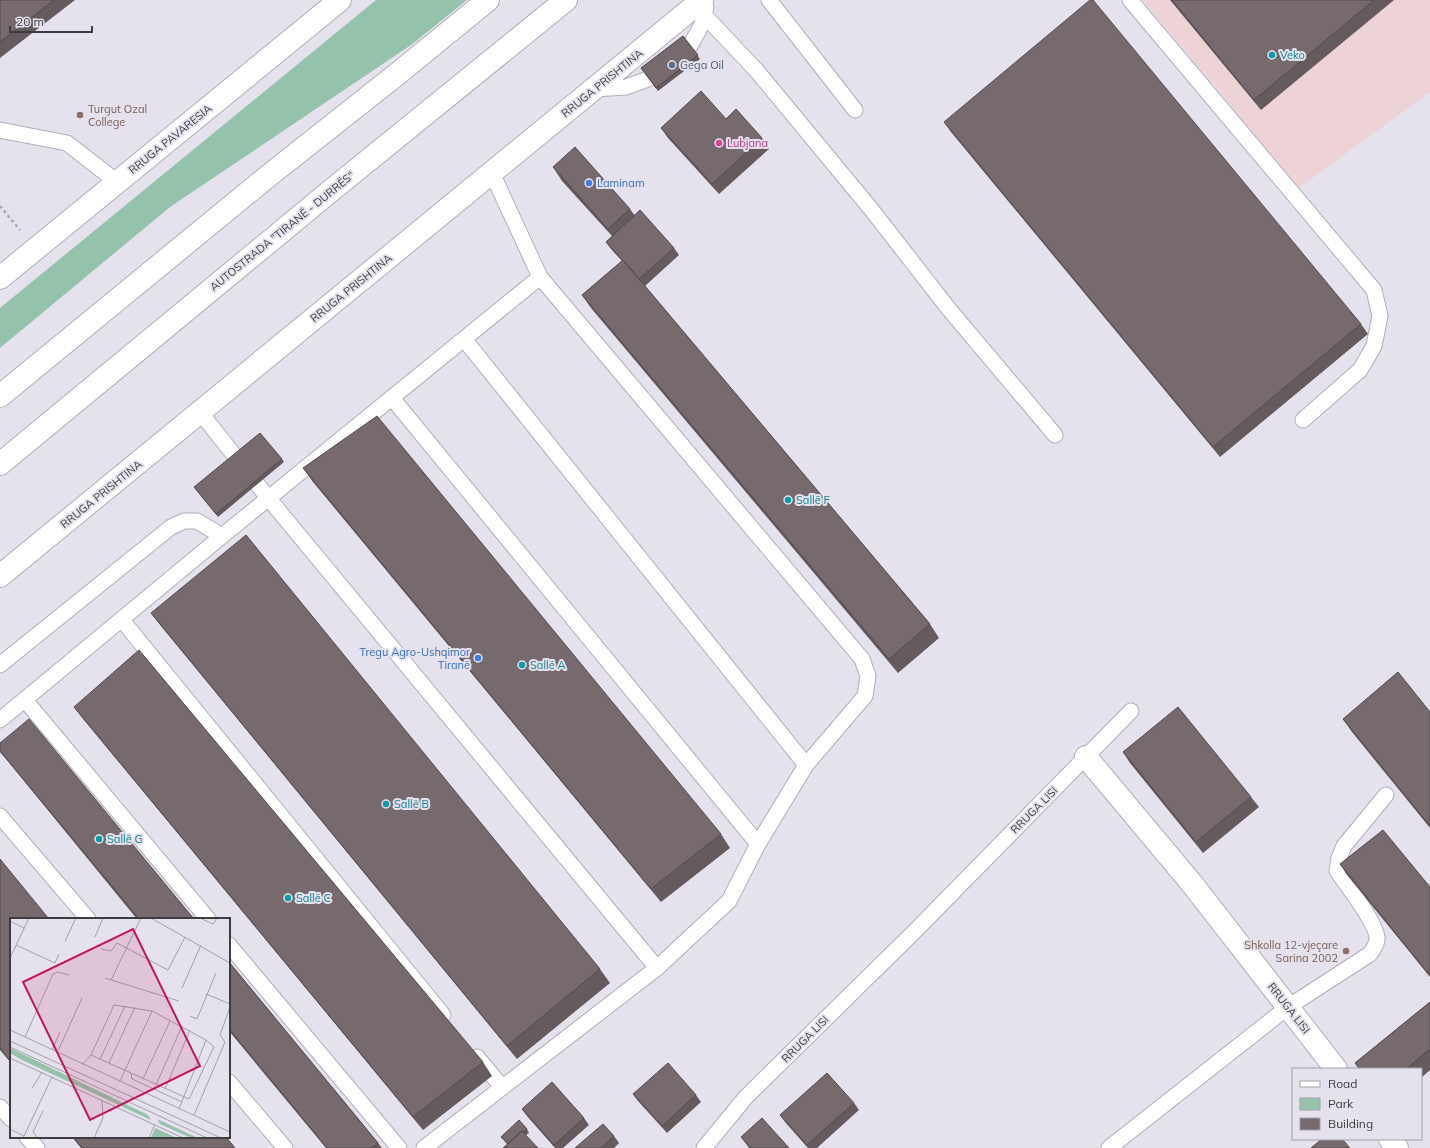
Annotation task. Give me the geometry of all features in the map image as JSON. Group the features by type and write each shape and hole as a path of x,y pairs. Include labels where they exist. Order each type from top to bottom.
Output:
{"main road":[{"name":"RRUGA PAVARESIA","path":"0,278 340,0"},
{"path":"0,396 260,182 396,75 488,0"},
{"name":"AUTOSTRADA \"TIRANË - DURRËS\"","path":"0,464 332,189 566,0"},
{"name":"RRUGA PRISHTINA","path":"0,576 594,89 703,8"},
{"name":"RRUGA LISI","path":"1086,757 1193,885 1335,1068"},
{"path":"1391,1140 1397,1148"}],"lane":[{"path":"690,46 702,24 703,8 707,0"},
{"path":"769,0 855,110"},
{"path":"1130,0 1374,290 1380,316 1374,346 1360,370 1303,420"},
{"path":"703,8 871,209 948,308 1055,435"},
{"path":"594,89 626,87 648,79"},
{"path":"0,130 67,144 117,182"},
{"path":"424,1148 657,968 729,901 758,844 806,765 865,696 868,676 862,659 540,277 492,173"},
{"path":"0,720 222,536 540,277"},
{"path":"464,339 806,765"},
{"path":"392,398 758,844"},
{"path":"200,412 269,499 657,968"},
{"path":"0,665 172,527 184,521 196,521 222,536"},
{"path":"122,620 452,1026"},
{"path":"25,700 207,918"},
{"path":"1086,757 1131,711"},
{"name":"RRUGA LISI","path":"704,1148 746,1097 908,937 1086,757"},
{"path":"1109,1148 1288,1007 1370,954 1377,939 1373,925 1337,871 1339,858 1344,846 1386,794"},
{"path":"0,816 87,918"},
{"path":"230,946 399,1148"},
{"path":"467,1044 502,1087"},
{"path":"230,1083 285,1148"},
{"path":"0,1107 10,1118"},
{"path":"28,1138 37,1148"}],"path":[{"path":"0,206 35,249"}],"shaded area":[{"path":"1143,0 1430,0 1430,92 1299,188"}],"green space":[{"path":"376,0 467,0 411,45 170,207 0,348 0,308"}],"building":[{"path":"0,0 54,0 0,42"},
{"path":"1090,0 1093,0 1361,324 1213,447 944,122"},
{"name":"Veko","path":"1172,0 1374,0 1254,100"},
{"name":"Gega Oil","path":"683,36 698,55 656,88 641,68"},
{"name":"Lubjana","path":"701,91 726,119 736,109 762,138 712,184 661,128"},
{"path":"575,147 630,209 608,229 553,167"},
{"path":"640,210 674,248 639,279 606,242"},
{"name":"Sallë F","path":"623,260 930,624 889,659 582,295"},
{"name":"Sallë A","path":"377,416 721,834 651,889 303,468"},
{"path":"260,433 282,459 216,514 194,487"},
{"name":"Sallë B","path":"246,535 600,969 507,1046 151,613"},
{"name":"Sallë C","path":"139,650 483,1062 413,1117 74,707"},
{"path":"1398,672 1430,712 1430,826 1343,719"},
{"path":"1178,707 1251,797 1196,842 1123,752"},
{"name":"Sallë G","path":"29,719 193,918 138,918 0,751 0,743"},
{"path":"1383,830 1430,887 1430,976 1340,864"},
{"path":"0,859 48,918 10,918 10,1061 0,1048"},
{"path":"230,963 378,1143 372,1148 327,1148 230,1030"},
{"path":"1430,1002 1430,1049 1407,1068 1359,1068 1355,1063"},
{"path":"668,1063 696,1095 662,1126 633,1094"},
{"path":"827,1073 854,1103 807,1145 780,1115"},
{"path":"552,1082 584,1118 554,1145 522,1109"},
{"path":"762,1118 789,1148 751,1148 741,1137"},
{"path":"519,1120 527,1129 524,1132 522,1131 508,1144 501,1137"},
{"path":"603,1124 614,1136 601,1148 575,1148"},
{"path":"522,1131 538,1148 503,1148"},
{"path":"74,1138 227,1138 235,1148 82,1148"},
{"path":"1321,1140 1343,1140 1350,1148 1311,1148"}],"place":[{"name":"Veko","path":"1272,55"},
{"name":"Gega Oil","path":"672,65"},
{"name":"Turgut Ozal College","path":"80,115"},
{"name":"Lubjana","path":"719,143"},
{"name":"Laminam","path":"589,183"},
{"name":"Sallë F","path":"788,500"},
{"name":"Tregu Agro-Ushqimor Tiranë","path":"478,658"},
{"name":"Sallë A","path":"522,665"},
{"name":"Sallë B","path":"386,804"},
{"name":"Sallë G","path":"99,839"},
{"name":"Sallë C","path":"288,898"},
{"name":"Shkolla 12-vjeçare Sarina 2002","path":"1346,951"}]}
